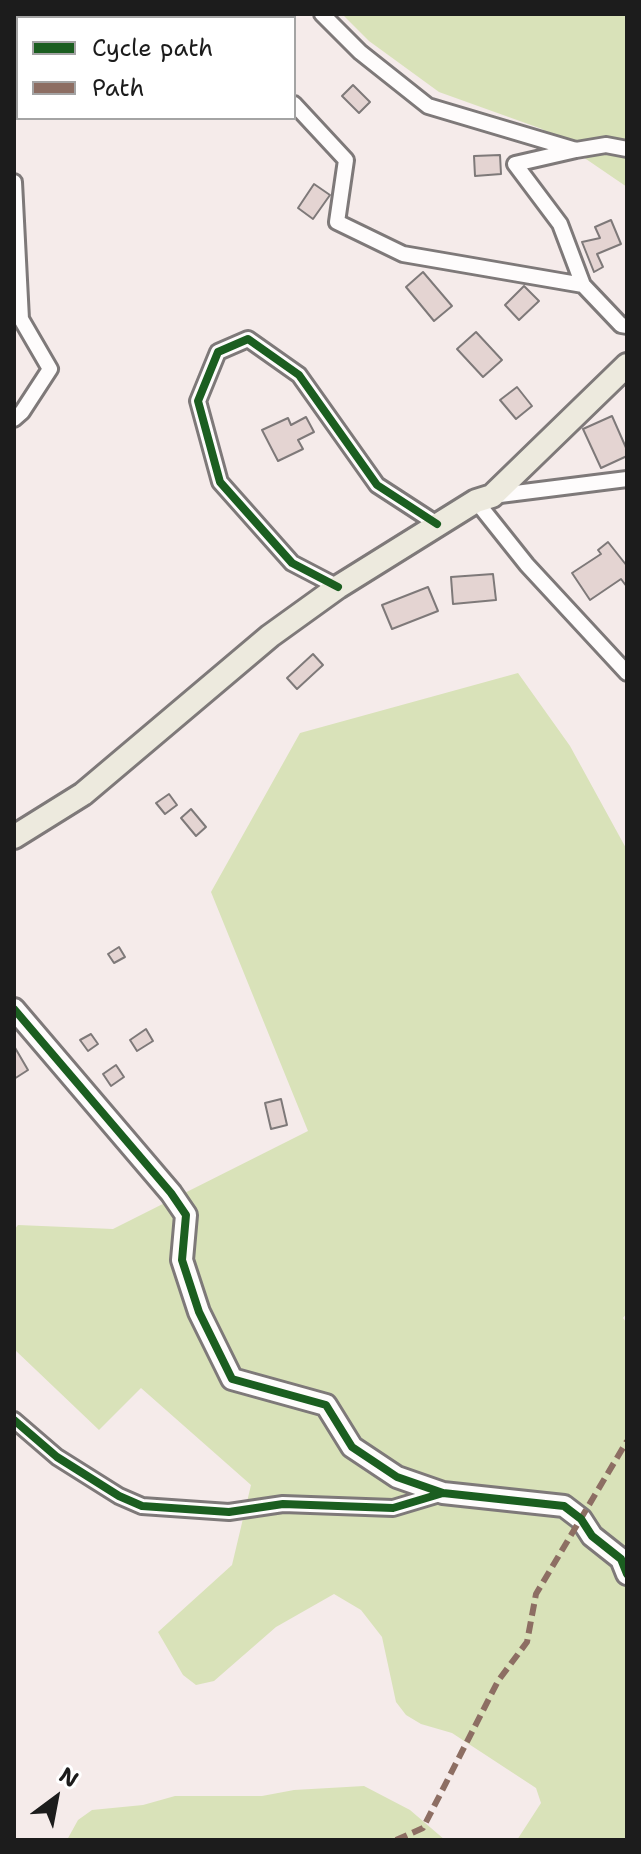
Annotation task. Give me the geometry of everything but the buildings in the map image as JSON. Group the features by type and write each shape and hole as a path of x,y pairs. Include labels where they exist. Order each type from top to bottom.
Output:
{"main road":[{"path":"14,837 83,794 270,636 338,587 484,498 627,365"}],"street":[{"path":"322,14 360,52 428,106 576,150"},
{"path":"296,106 346,160 337,222 403,254 583,285"},
{"path":"627,149 606,145 515,164 560,224 583,285 621,325 627,326"},
{"path":"14,182 21,319 50,369 22,412 14,419"},
{"path":"338,587 292,563 220,482 198,401 218,352 248,339 299,375 377,485 437,524"},
{"path":"627,479 484,498 527,565 627,673"},
{"path":"14,1009 171,1193 186,1215 182,1260 199,1312 232,1379 326,1405 352,1447 397,1477 443,1493 564,1506 581,1519 592,1536 621,1559 627,1574"},
{"path":"14,1420 57,1457 119,1496 142,1506 229,1512 283,1504 393,1508 443,1493"}],"green space":[{"path":"342,14 627,14 627,187 542,129 439,92 369,41"},
{"path":"518,673 570,746 627,850 627,1313 623,1318 627,1323 627,1840 517,1840 541,1803 536,1788 452,1733 421,1724 406,1715 396,1702 382,1637 361,1610 334,1594 276,1627 214,1681 196,1685 183,1675 158,1632 232,1565 251,1485 141,1388 99,1430 14,1349 14,1230 18,1225 113,1229 308,1131 211,892 300,733"},
{"path":"364,1786 410,1810 445,1840 67,1840 78,1820 92,1810 143,1805 175,1796 262,1796 294,1790"}],"marked path":[{"path":"396,1840 423,1828 498,1681 527,1642 536,1594 627,1441"}],"cycle path":[{"path":"338,587 292,563 220,482 198,401 218,352 248,339 299,375 377,485 437,524"},
{"path":"14,1009 171,1193 186,1215 182,1260 199,1312 232,1379 326,1405 352,1447 397,1477 443,1493 564,1506 581,1519 592,1536 621,1559 627,1574"},
{"path":"14,1420 57,1457 119,1496 142,1506 229,1512 283,1504 393,1508 443,1493"}]}
